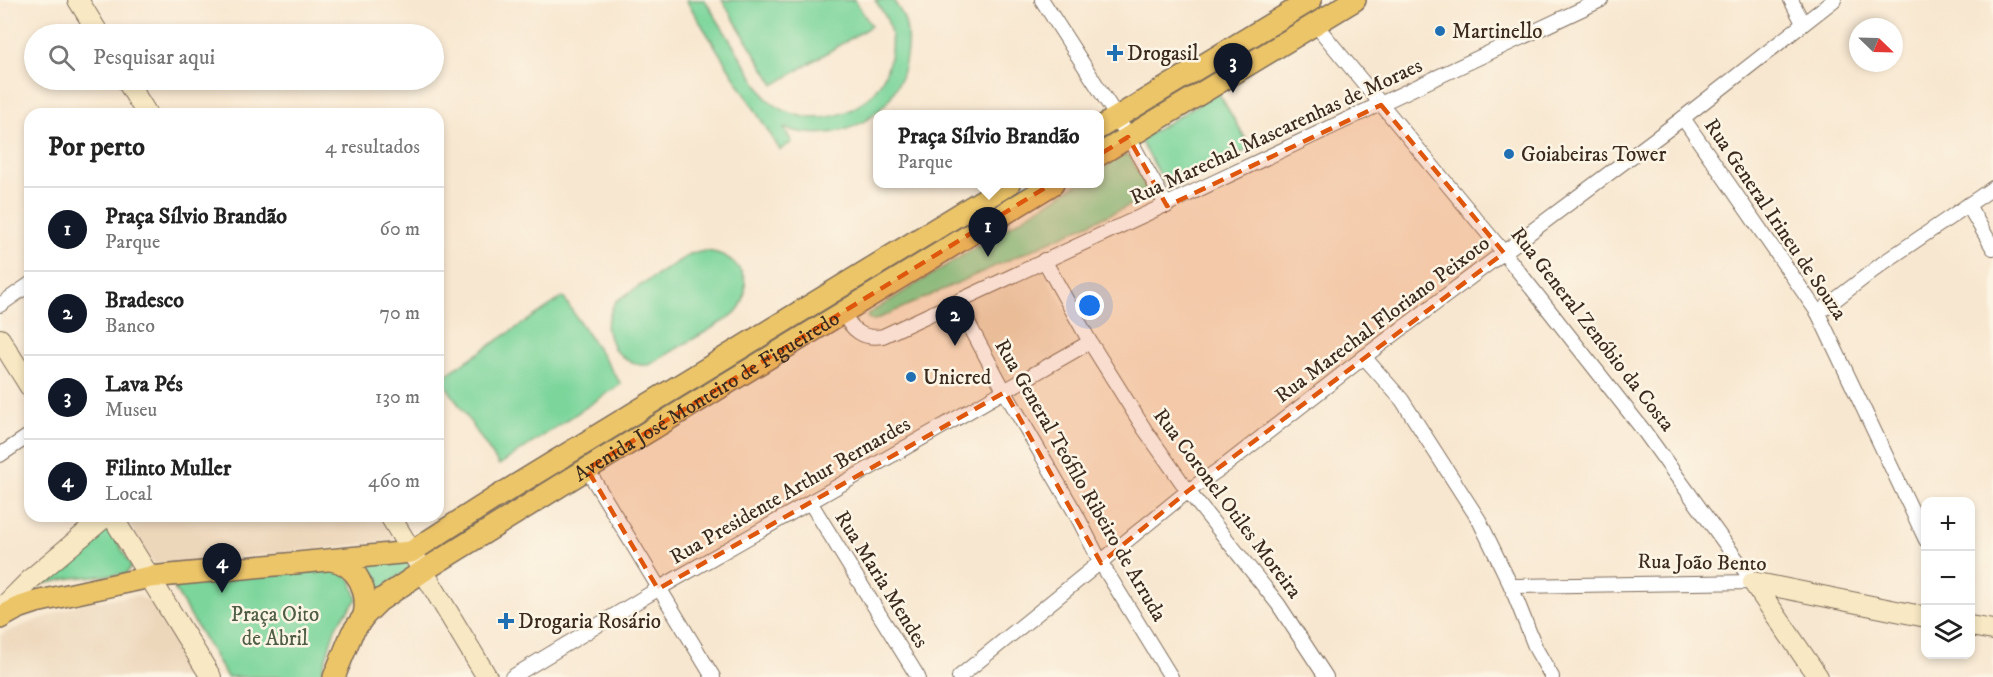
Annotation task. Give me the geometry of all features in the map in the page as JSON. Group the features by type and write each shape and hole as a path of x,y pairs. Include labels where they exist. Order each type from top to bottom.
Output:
{"main road":[{"path":"1108,122 1311,0"},
{"path":"1104,152 1354,0"},
{"name":"Avenida José Monteiro de Figueiredo","path":"411,552 495,498 1001,188"},
{"name":"Avenida José Monteiro de Figueiredo","path":"334,677 345,647 364,616 379,601 587,469 1045,188"},
{"path":"0,618 18,608 46,599 150,577 411,552"},
{"path":"326,560 342,562 352,570 365,593 364,616"}],"street":[{"path":"78,0 93,24"},
{"path":"1042,0 1102,110"},
{"name":"Rua Marechal Mascarenhas de Moraes","path":"843,313 857,332 875,337 1167,206 1601,0"},
{"path":"1791,0 1803,23"},
{"name":"Rua Marechal Floriano Peixoto","path":"959,677 1188,491 1227,464 1364,357 1683,118 1834,0"},
{"name":"Rua General Zenóbio da Costa","path":"1315,24 1504,253 1644,431 1818,677"},
{"path":"132,90 143,108"},
{"name":"Rua General Irineu de Souza","path":"1683,118 1818,313 1921,529"},
{"path":"1108,122 1128,137 1167,206"},
{"path":"1818,313 1883,262 1993,188"},
{"path":"1968,205 1993,248"},
{"name":"Rua Coronel Otiles Moreira","path":"1044,260 1090,342 1144,430 1188,491 1278,604 1326,677"},
{"path":"0,304 24,288"},
{"name":"Rua General Teófilo Ribeiro de Arruda","path":"957,302 1101,563 1171,677"},
{"path":"0,339 24,377"},
{"name":"Rua Presidente Arthur Bernardes","path":"512,677 658,589 1090,342"},
{"path":"1364,357 1401,400 1479,519 1511,586 1536,649 1552,677"},
{"path":"0,455 24,439"},
{"path":"587,469 712,677"},
{"name":"Rua Maria Mendes","path":"810,502 918,677"},
{"path":"0,610 32,578 99,522"},
{"path":"116,522 211,677"},
{"path":"394,522 488,677"},
{"name":"Rua João Bento","path":"1511,586 1753,582 1921,616"},
{"path":"1975,627 1993,630"}],"highlighted area":[{"path":"1381,105 1504,253 1188,491 1101,563 1005,392 658,589 587,469 1128,137 1167,206"}],"shaded area":[{"path":"1041,266 1083,342 1007,385 962,302"},
{"path":"128,522 384,522 395,541 154,566"},
{"path":"137,596 160,607 206,677 0,677 0,636 6,632 86,602"}],"green space":[{"path":"686,0 705,0 766,98 784,110 804,117 824,117 843,113 861,104 875,90 886,73 891,51 890,31 886,17 875,0 893,0 905,21 907,52 901,78 891,96 879,110 873,110 873,115 845,130 805,133 784,128 792,142 780,150"},
{"path":"722,0 855,0 871,26 774,85"},
{"path":"1218,92 1251,148 1169,190 1140,140"},
{"path":"1125,154 1130,156 1148,191 1142,200 873,321 867,317 868,314 1072,188 1104,188 1104,167"},
{"path":"1018,188 1030,188 508,505 508,501"},
{"path":"705,251 725,256 743,275 744,297 739,308 726,319 649,365 640,365 625,359 614,349 606,327 616,301 690,254"},
{"path":"563,297 621,384 499,465 444,382 444,376"},
{"path":"103,528 111,530 130,564 131,567 126,574 72,578 32,586"},
{"name":"Praça Oito de Abril","path":"404,558 411,568 378,591 362,566"},
{"name":"Praça Oito de Abril","path":"336,569 351,580 357,599 336,626 320,677 227,677 175,590 176,585 181,582"}],"place":[{"name":"Martinello","path":"1440,31"},
{"name":"Drogasil","path":"1115,53"},
{"name":"Lava Pés","path":"1233,93"},
{"name":"Goiabeiras Tower","path":"1509,154"},
{"name":"Praça Sílvio Brandão","path":"988,257"},
{"name":"Bradesco","path":"955,346"},
{"name":"Unicred","path":"911,377"},
{"name":"Filinto Muller","path":"222,593"},
{"name":"Drogaria Rosário","path":"506,621"}]}
